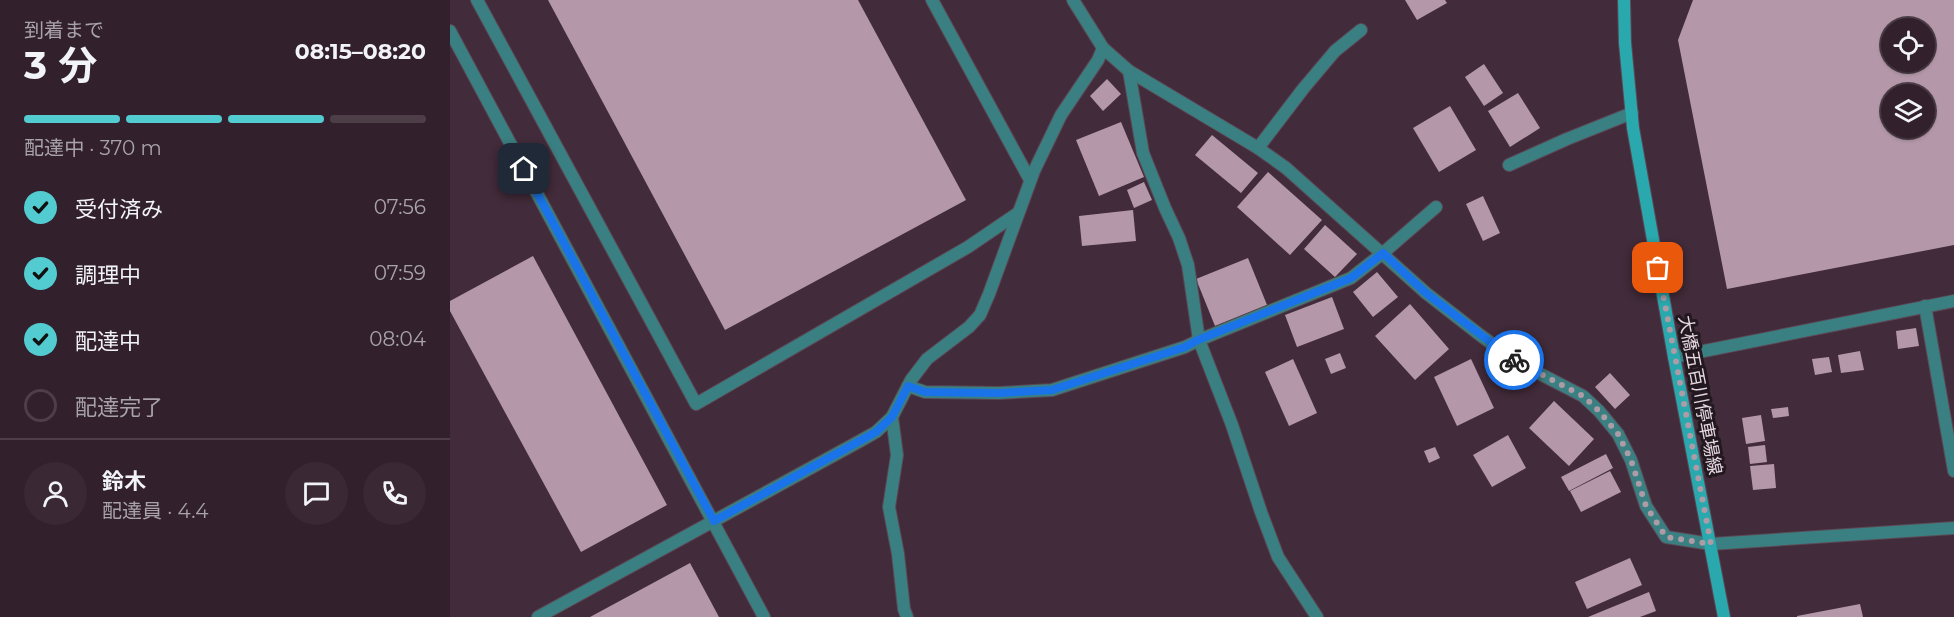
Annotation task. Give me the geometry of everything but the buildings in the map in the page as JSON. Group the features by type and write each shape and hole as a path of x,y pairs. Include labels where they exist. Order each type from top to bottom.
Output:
{"main road":[{"name":"大橋五百川停車場線","path":"1624,0 1625,43 1632,113 1674,357 1724,617"}],"street":[{"path":"477,0 696,404 968,247 1018,213"},
{"path":"933,0 1030,180"},
{"path":"1072,0 1103,48 1130,71 1258,148 1286,168 1426,293 1517,362 1583,396 1618,434 1631,460 1646,506 1666,537 1711,544 1954,528"},
{"path":"1258,148 1335,51 1361,30"},
{"path":"450,31 764,617"},
{"path":"538,617 868,436 892,417 908,386 927,359 969,327 980,315 1030,180 1061,115 1098,60 1103,48"},
{"path":"1130,71 1143,153 1188,265 1198,340 1232,425 1278,557 1317,617"},
{"path":"1509,165 1632,113"},
{"path":"908,386 925,392 999,393 1052,390 1185,347 1351,278 1436,207"},
{"path":"1674,357 1954,302"},
{"path":"1925,306 1954,471"},
{"path":"892,417 897,455 889,507 907,617"}],"way so far":[{"path":"1514,360 1583,396 1599,411 1618,434 1631,460 1646,506 1666,537 1711,544 1658,268"}],"route":[{"path":"524,169 714,521 876,432 892,417 908,386 925,392 999,393 1052,390 1185,347 1231,328 1351,278 1383,253 1426,293 1514,360"}]}
